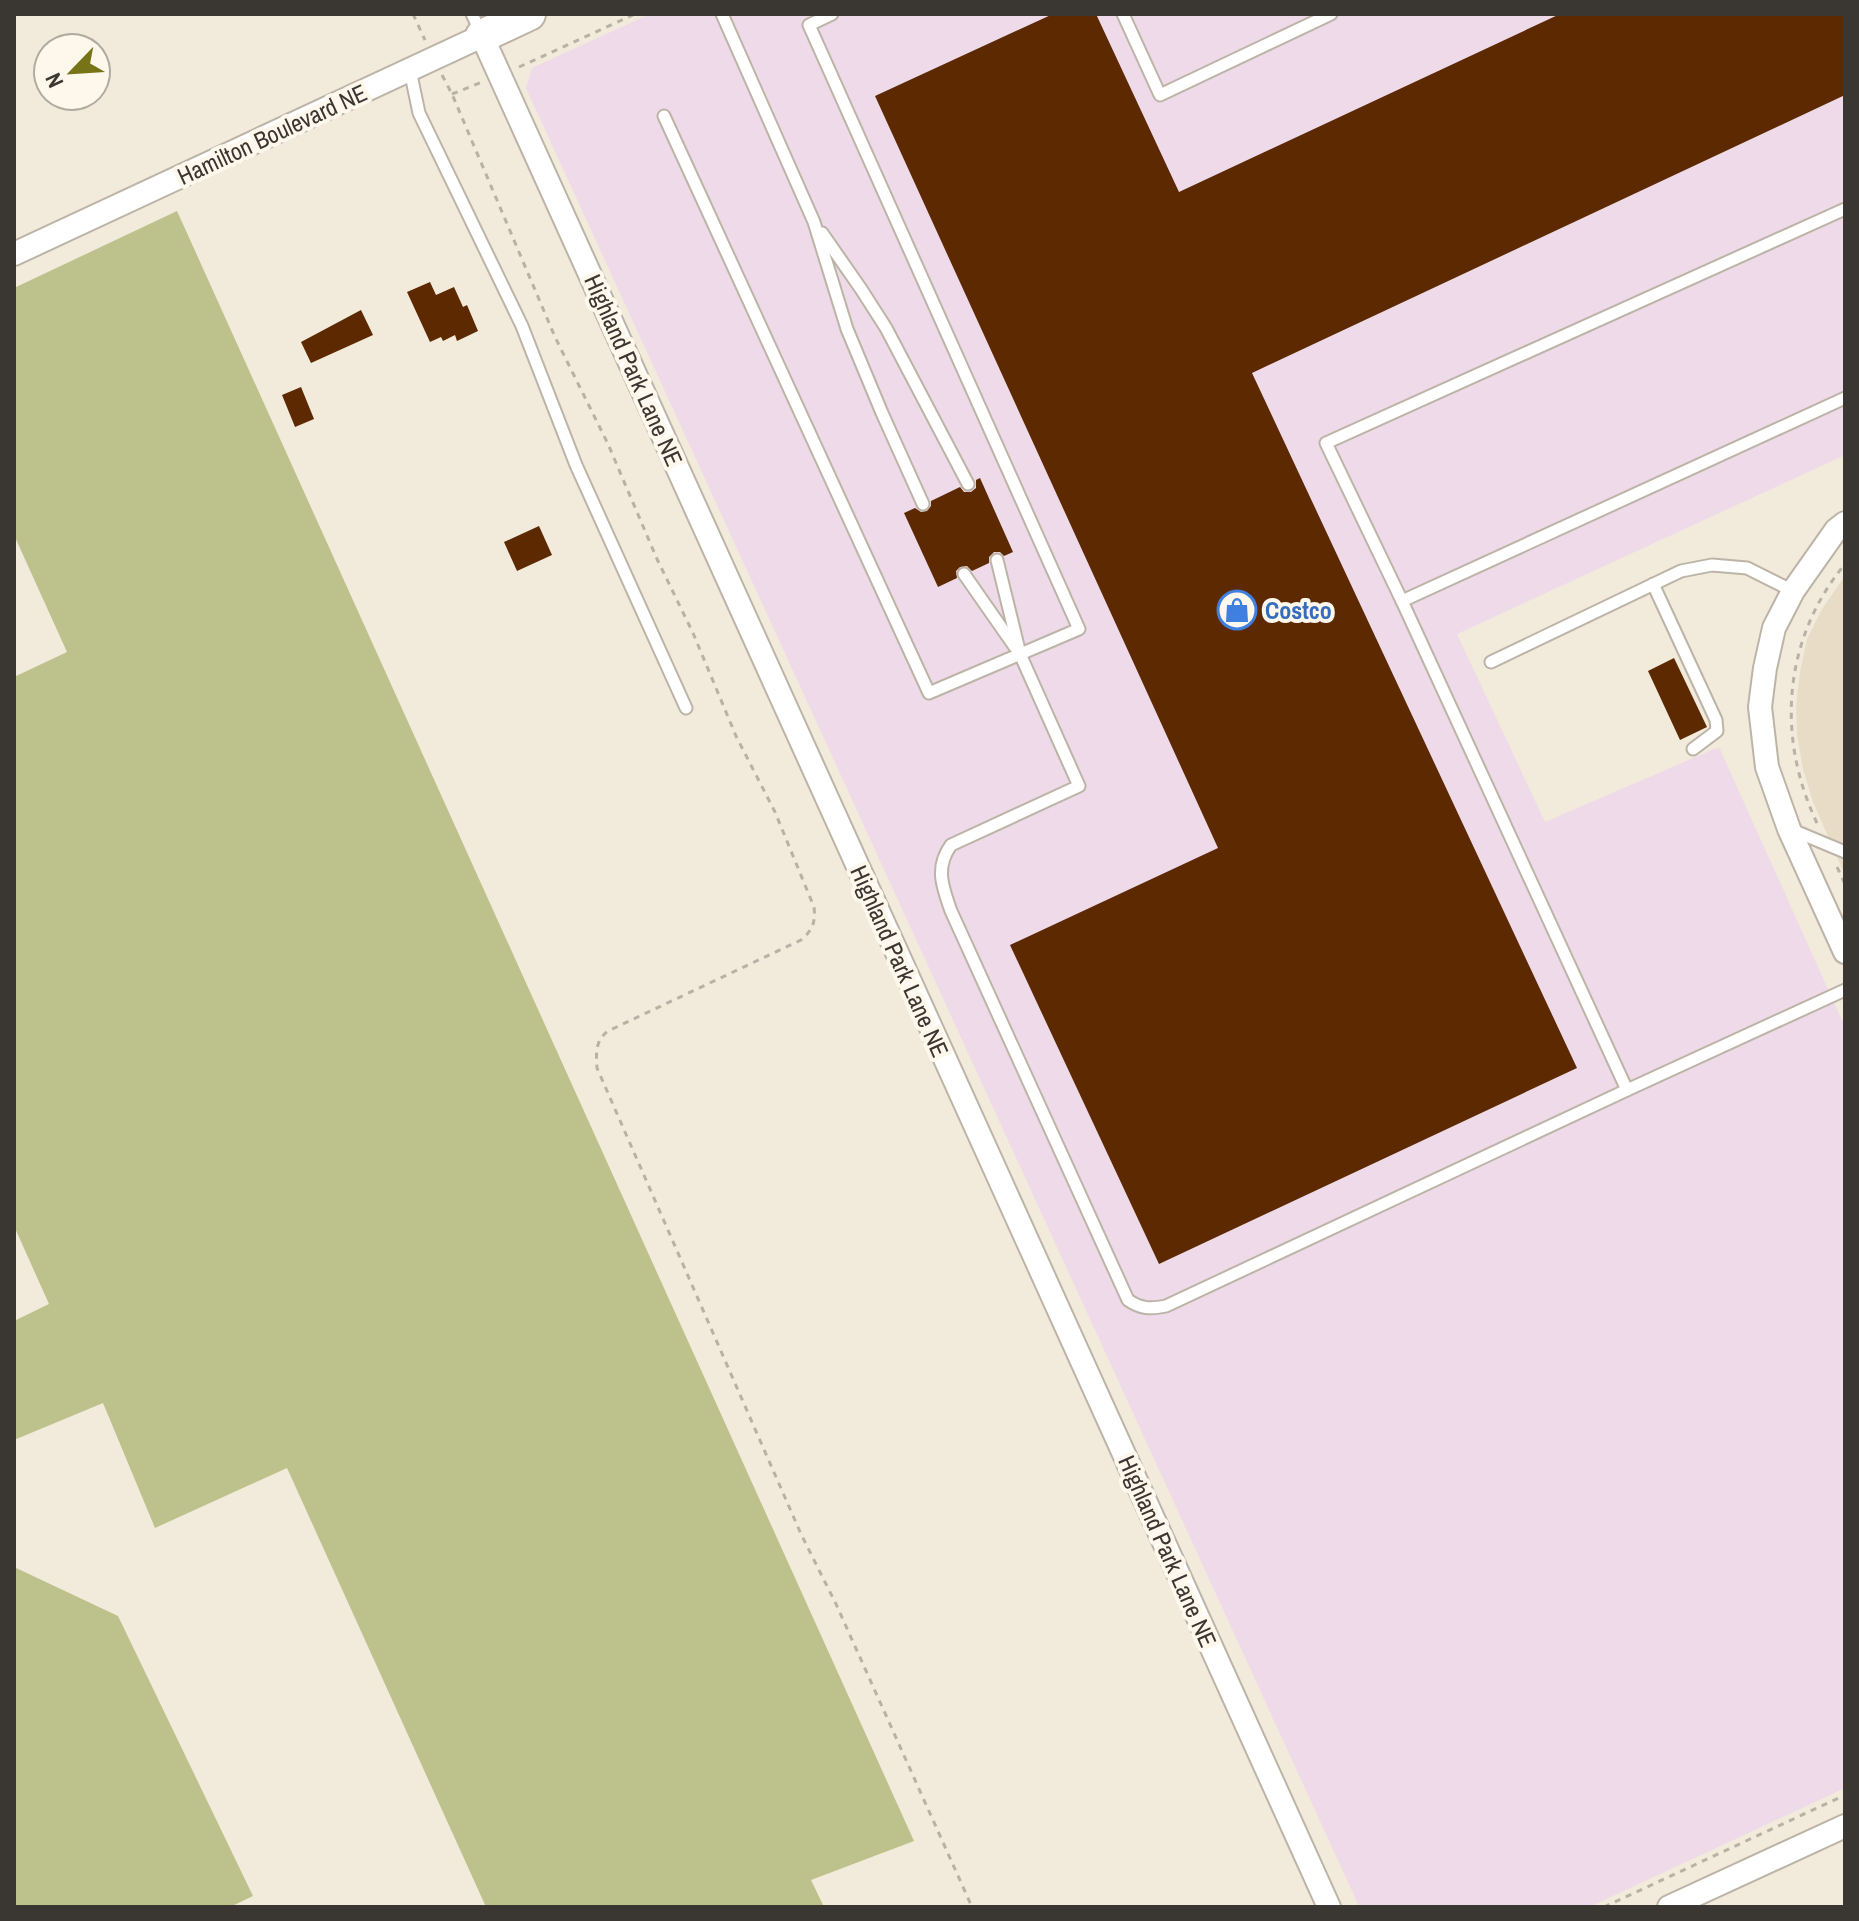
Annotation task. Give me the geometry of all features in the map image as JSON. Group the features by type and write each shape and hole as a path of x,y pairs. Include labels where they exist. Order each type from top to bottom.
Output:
{"street":[{"name":"Hamilton Boulevard NE","path":"14,254 410,70 477,25 529,14"},
{"name":"Highland Park Lane NE","path":"477,25 1329,1907"},
{"path":"1845,523 1836,530 1793,591 1774,628 1760,707 1767,767 1789,829 1845,952"},
{"path":"1669,1907 1845,1826"}],"lane":[{"path":"722,14 814,222 847,329 923,504"},
{"path":"731,34 733,14"},
{"path":"664,116 929,693 1079,629 809,25 832,14"},
{"path":"1123,14 1160,95 1331,14"},
{"path":"410,70 419,113 522,326 576,465 686,708"},
{"path":"1627,1090 1326,443 1845,209"},
{"path":"814,222 886,328 968,484"},
{"path":"1402,601 1845,398"},
{"path":"997,560 1020,654 1079,786 951,845 944,855 941,871 943,890 1128,1300 1140,1308 1166,1306 1845,990"},
{"path":"1491,662 1681,571 1712,565 1747,568 1793,591"},
{"path":"964,574 1020,654"},
{"path":"1653,584 1716,720 1717,731 1693,749"},
{"path":"1789,829 1845,852"}],"path":[{"path":"413,14 428,47"},
{"path":"517,68 635,14"},
{"path":"440,71 555,337 608,444 736,736 775,812 814,907 813,925 809,934 801,940 608,1031 597,1043 597,1068 801,1534 836,1604 972,1907"},
{"path":"452,94 485,81"},
{"path":"1819,827 1807,799 1794,747 1790,710 1793,675 1800,644 1813,614 1845,564"},
{"path":"1833,856 1845,884"},
{"path":"1604,1907 1845,1795"}],"shaded area":[{"path":"650,14 1845,14 1845,455 1457,634 1545,822 1719,747 1845,1027 1845,1788 1589,1907 1360,1907 526,88 532,68"},
{"path":"1845,576 1845,875 1813,802 1803,769 1796,705 1807,639 1822,609"}],"green space":[{"path":"177,211 914,1841 811,1880 824,1907 486,1907 287,1468 155,1528 103,1403 14,1440 14,1321 49,1304 14,1226 14,677 67,652 14,535 14,288"},
{"path":"14,1567 118,1616 253,1896 230,1907 14,1907"}],"building":[{"name":"Costco","path":"1053,14 1096,14 1179,192 1560,14 1845,14 1845,95 1252,373 1577,1068 1159,1264 1010,945 1218,848 875,96"},
{"path":"430,282 436,295 454,287 463,307 467,305 478,331 457,341 455,335 443,341 441,337 430,342 407,292"},
{"path":"361,310 373,335 311,363 301,342"},
{"path":"301,387 314,419 295,427 282,395"},
{"path":"980,478 1013,552 1004,556 994,552 989,557 989,563 972,571 967,566 960,567 956,571 957,578 938,587 904,513 915,508 921,512 927,511 931,501 960,487 964,492 971,492"},
{"path":"539,526 552,555 517,571 504,542"},
{"path":"1674,658 1707,727 1680,740 1648,671"}],"place":[{"name":"Costco","path":"1237,610"}]}
